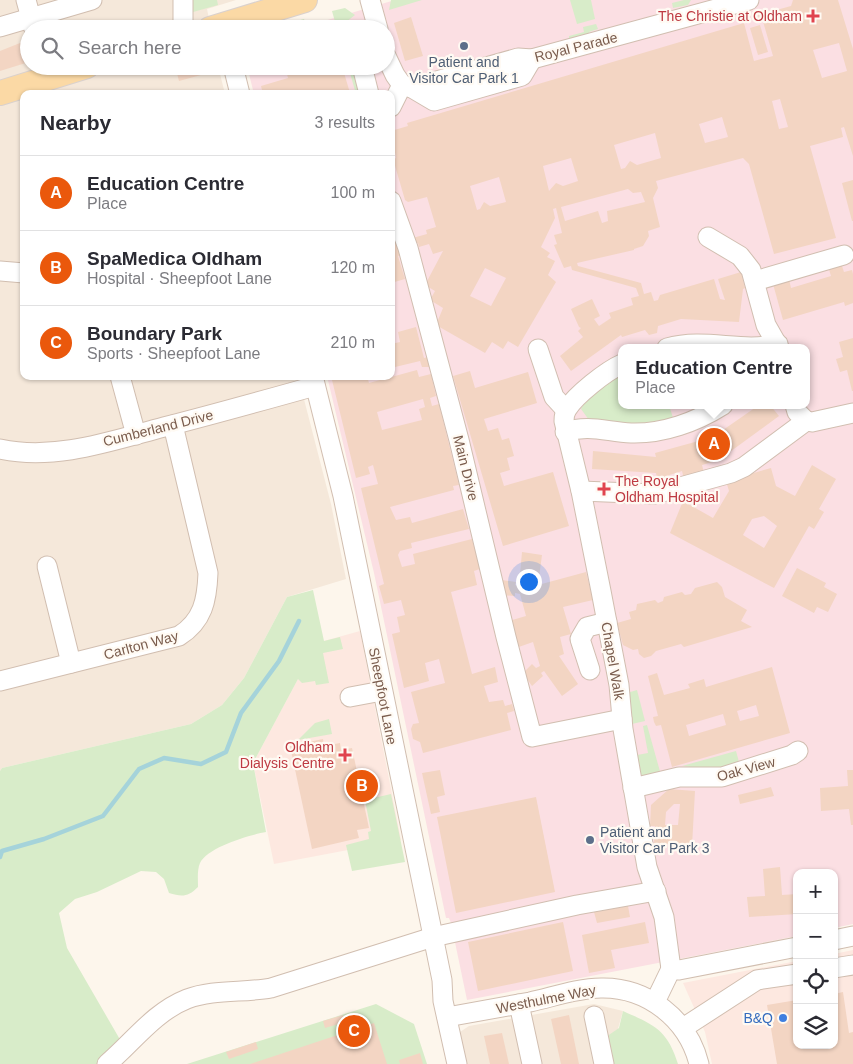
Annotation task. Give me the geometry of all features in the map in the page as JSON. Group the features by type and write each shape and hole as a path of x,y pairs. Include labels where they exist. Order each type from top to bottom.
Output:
{"main road":[{"path":"241,20 305,0"},
{"path":"0,93 40,75"}],"street":[{"path":"0,27 31,15 92,0"},
{"path":"183,0 183,20"},
{"path":"370,0 376,20"},
{"name":"Royal Parade","path":"407,87 518,58 532,59 681,20 718,3 749,0"},
{"path":"235,75 239,90"},
{"path":"364,75 368,90"},
{"path":"395,75 407,87 395,103"},
{"name":"Main Drive","path":"395,212 408,248 459,440 532,737 622,719"},
{"path":"708,237 740,256 751,270 766,325 777,344"},
{"path":"755,281 844,255"},
{"path":"0,271 20,273"},
{"path":"686,344 696,342 716,344"},
{"path":"538,349 554,397 566,410 598,380 618,367"},
{"path":"121,380 136,435"},
{"name":"Cumberland Drive","path":"0,449 21,454 58,453 173,425 314,381"},
{"name":"Sheepfoot Lane","path":"314,381 343,496 457,1064"},
{"path":"566,432 588,427 629,433 648,433 680,426 715,409"},
{"path":"796,409 806,421 812,422 853,413"},
{"name":"Chapel Walk","path":"566,410 564,420 566,432 581,491 607,622 620,691 622,719 647,867 664,917 670,969"},
{"path":"581,491 655,494 732,473 744,467 806,421"},
{"name":"Carlton Way","path":"0,681 178,636 190,630 204,608 208,573 173,425"},
{"path":"47,566 71,663"},
{"path":"590,670 580,640 587,626 607,622"},
{"path":"350,697 382,690"},
{"name":"Oak View","path":"633,788 679,776 722,777 792,755 798,751"},
{"path":"107,1064 148,1024 187,999 271,988 433,937 577,905 656,891"},
{"path":"838,939 853,936"},
{"path":"655,1002 670,969 679,970 793,948"},
{"path":"838,967 853,965"},
{"path":"683,1028 757,980 793,975"},
{"name":"Westhulme Way","path":"447,1017 599,988 630,991 655,1002 683,1028 691,1042 698,1064"},
{"path":"519,1004 532,1064"},
{"path":"594,1016 604,1064"}],"shaded area":[{"path":"0,0 236,0 207,9 209,20 20,20 20,75 220,75 224,90 20,90 20,380 299,380 331,504 346,579 287,597 244,678 222,705 191,724 2,768 0,771"},
{"name":"The Royal Oldham Hospital","path":"395,0 853,0 853,924 838,927 838,869 793,869 793,937 467,1000 451,923 449,918 446,918 374,573 328,380 395,380 395,90 253,90 249,75 395,75 395,20 327,20"},
{"path":"360,631 401,840 274,864 253,763 316,645"},
{"path":"853,950 853,1064 712,1064 705,1032 683,983 793,962 793,1049 838,1049 838,953"},
{"path":"594,1004 623,1011 608,1064 447,1064 442,1044 469,1026"}],"green space":[{"path":"187,0 217,0 218,5 186,14"},
{"path":"391,0 422,0 389,10"},
{"path":"570,0 591,0 595,19 577,24"},
{"path":"691,0 688,5 673,8 672,3"},
{"path":"345,8 355,15 349,20 334,20 332,11"},
{"path":"596,24 598,29 589,32 590,37 569,39 569,36 584,32 583,27"},
{"path":"351,75 358,75 362,90 355,90"},
{"path":"618,373 618,409 670,409 674,421 645,426 589,420 581,409 587,398"},
{"path":"313,590 324,641 340,637 343,649 323,653 329,683 316,685 315,681 302,683 298,679 253,763 266,832 220,847 204,857 199,866 198,887 191,893 178,895 169,893 164,879 156,872 141,871 97,892 75,899 59,913 67,948 122,1043 101,1064 0,1064 0,771 2,768 191,724 222,705 244,678 287,597"},
{"path":"637,690 645,721 632,724 627,693"},
{"path":"329,719 332,734 298,740 315,723"},
{"path":"647,725 661,775 642,776 641,774 637,755 648,753 643,726"},
{"path":"736,751 739,762 713,770 682,766"},
{"path":"391,794 405,862 352,871 346,845 369,839 368,832 371,831 365,800"},
{"path":"376,1004 414,1024 427,1064 187,1064"},
{"path":"623,1011 643,1020 658,1030 669,1043 678,1064 608,1064 603,1039 619,1028"}],"building":[{"path":"793,0 838,0 853,49 853,156 844,127 841,128 843,137 810,146 836,238 774,254 749,164 743,158 656,181 658,188 653,198 660,227 648,231 649,236 643,246 634,250 577,263 578,266 641,283 644,294 651,292 654,301 658,300 660,295 714,279 720,299 725,300 718,279 741,272 745,288 743,289 739,322 681,319 658,326 657,333 649,335 645,330 622,337 621,335 571,371 560,356 583,337 578,331 581,328 571,309 592,299 600,316 594,319 599,326 611,318 609,313 633,305 631,298 639,296 636,288 572,270 571,266 564,268 554,245 557,244 554,235 562,233 556,208 553,209 555,218 541,247 550,253 547,257 555,261 548,275 556,282 518,347 508,341 503,349 492,342 485,353 436,325 443,308 430,300 435,291 425,285 443,251 433,254 429,244 419,247 418,243 399,248 401,255 398,256 405,279 395,282 395,243 427,234 426,230 436,227 427,197 408,202 405,200 395,166 395,130 408,126 407,123 744,23 754,61 773,56 762,18 759,19 758,15 791,6","holes":["839,43 847,71 822,78 813,50","780,99 788,127 779,129 772,101","722,117 728,137 705,143 699,124","655,133 661,158 637,165 630,161 625,168 621,169 614,145","571,158 578,181 563,186 556,183 549,191 543,166","499,177 506,202 490,206 484,202 480,209 477,210 470,186","628,189 633,193 641,192 645,202 607,211 608,221 602,223 598,211 565,221 561,207","485,268 506,278 491,306 470,296"]},
{"path":"411,17 423,56 405,61 395,23"},
{"path":"760,25 768,52 758,55 750,28"},
{"path":"20,43 20,65 0,71 0,51"},
{"path":"177,75 201,75 179,81"},
{"path":"287,75 345,75 349,90 262,90 261,86 288,78"},
{"path":"853,180 853,221 852,221 842,183"},
{"path":"840,260 844,272 852,270 853,303 845,306 844,302 783,320 773,284 789,279 791,288 831,276 827,263"},
{"path":"416,327 424,358 428,357 430,367 422,367 420,361 395,367 395,343 400,342 398,332"},
{"path":"853,338 852,391 847,370 840,372 836,359 843,357 839,342"},
{"path":"417,370 419,377 431,374 436,396 430,398 432,406 439,404 459,485 453,486 454,490 390,507 396,520 410,517 412,523 463,509 469,529 411,543 412,548 400,551 398,555 402,567 415,564 413,554 472,539 480,569 474,571 477,585 451,592 472,674 495,667 498,682 484,686 489,702 503,700 505,706 512,704 514,711 507,713 511,730 423,753 420,742 413,739 411,729 413,724 419,723 411,692 445,683 439,659 425,663 429,681 404,688 392,634 400,632 397,617 405,615 401,600 384,604 379,586 384,584 361,488 378,484 373,465 368,467 370,474 356,478 332,380 368,380 369,383 380,380 395,380 395,376","holes":["423,399 425,407 419,409 422,420 382,430 377,412"]},
{"path":"470,371 475,388 528,372 537,403 484,419 488,431 498,428 502,440 509,438 514,456 507,458 510,470 500,473 504,486 553,472 569,526 503,546 453,376"},
{"path":"753,409 773,409 779,416 727,454 726,458 702,465 704,473 684,479 682,471 657,479 656,473 592,469 593,451 656,457 655,453 713,437"},
{"path":"812,465 836,479 819,509 824,512 814,529 809,526 774,588 670,533 683,501 713,518 729,491 726,481 771,468 776,486 795,496","holes":["764,516 777,526 764,548 743,535 752,519"]},
{"path":"522,552 542,555 538,585 586,572 593,600 563,607 571,634 560,637 564,654 559,656 578,684 562,696 544,671 541,673 543,676 532,686 523,673 532,664 536,668 540,666 533,642 513,649 505,622 526,616 520,594 515,593 515,596 500,595 502,580 516,582 515,585 519,586"},
{"path":"797,568 826,583 824,587 837,594 828,612 817,607 814,613 782,596"},
{"path":"717,582 722,587 725,597 747,610 741,621 752,627 684,647 681,644 656,651 651,656 644,658 639,654 638,649 633,650 623,645 617,623 631,619 629,612 636,610 637,604 655,600 658,603 663,601 664,597 682,592 685,595 691,594 695,588"},
{"path":"772,667 790,733 672,767 661,725 656,726 654,722 653,717 658,716 648,676 657,673 664,695 690,688 688,684 704,679 706,687","holes":["756,705 759,716 740,721 737,711","723,714 726,725 689,736 686,725"]},
{"path":"323,739 324,746 340,743 341,750 352,748 359,781 368,779 371,793 362,795 369,828 357,830 359,838 312,849 290,746"},
{"path":"440,770 445,795 437,797 440,812 431,814 422,773"},
{"path":"847,770 853,770 853,825 851,825 849,809 821,811 820,788 848,786"},
{"path":"771,787 774,796 740,804 738,795"},
{"path":"669,789 695,791 692,846 654,843 655,826 650,826 651,805","holes":["674,804 680,804 678,825 665,825 666,812"]},
{"path":"536,797 555,892 456,913 437,817"},
{"path":"780,867 782,895 793,894 793,914 749,917 747,897 765,896 763,869"},
{"path":"628,906 630,917 597,923 594,912"},
{"path":"563,922 573,971 478,991 468,942"},
{"path":"645,922 649,943 611,950 615,968 589,973 582,935"},
{"name":"B&Q","path":"843,992 849,1033 853,1032 853,1064 777,1064 767,1005 793,1001 793,1049 838,1049 838,993"},
{"path":"343,1015 345,1022 325,1028 323,1021"},
{"path":"569,1015 579,1064 561,1064 551,1019"},
{"path":"374,1023 387,1064 250,1064"},
{"path":"502,1033 509,1064 490,1064 484,1036"},
{"path":"256,1042 258,1049 229,1059 226,1052"},
{"path":"420,1053 423,1064 400,1064 399,1060"}],"waterway":[{"path":"0,857 2,851 44,839 103,816 139,769 164,758 201,764 226,752 241,713 279,661 299,621"}],"place":[{"name":"The Christie at Oldham","path":"813,16"},
{"name":"Patient and Visitor Car Park 1","path":"464,46"},
{"name":"Education Centre","path":"714,444"},
{"name":"The Royal Oldham Hospital","path":"604,489"},
{"name":"Oldham Dialysis Centre","path":"345,755"},
{"name":"SpaMedica Oldham","path":"362,786"},
{"name":"Patient and Visitor Car Park 3","path":"590,840"},
{"name":"B&Q","path":"783,1018"},
{"name":"Boundary Park","path":"354,1031"}]}
